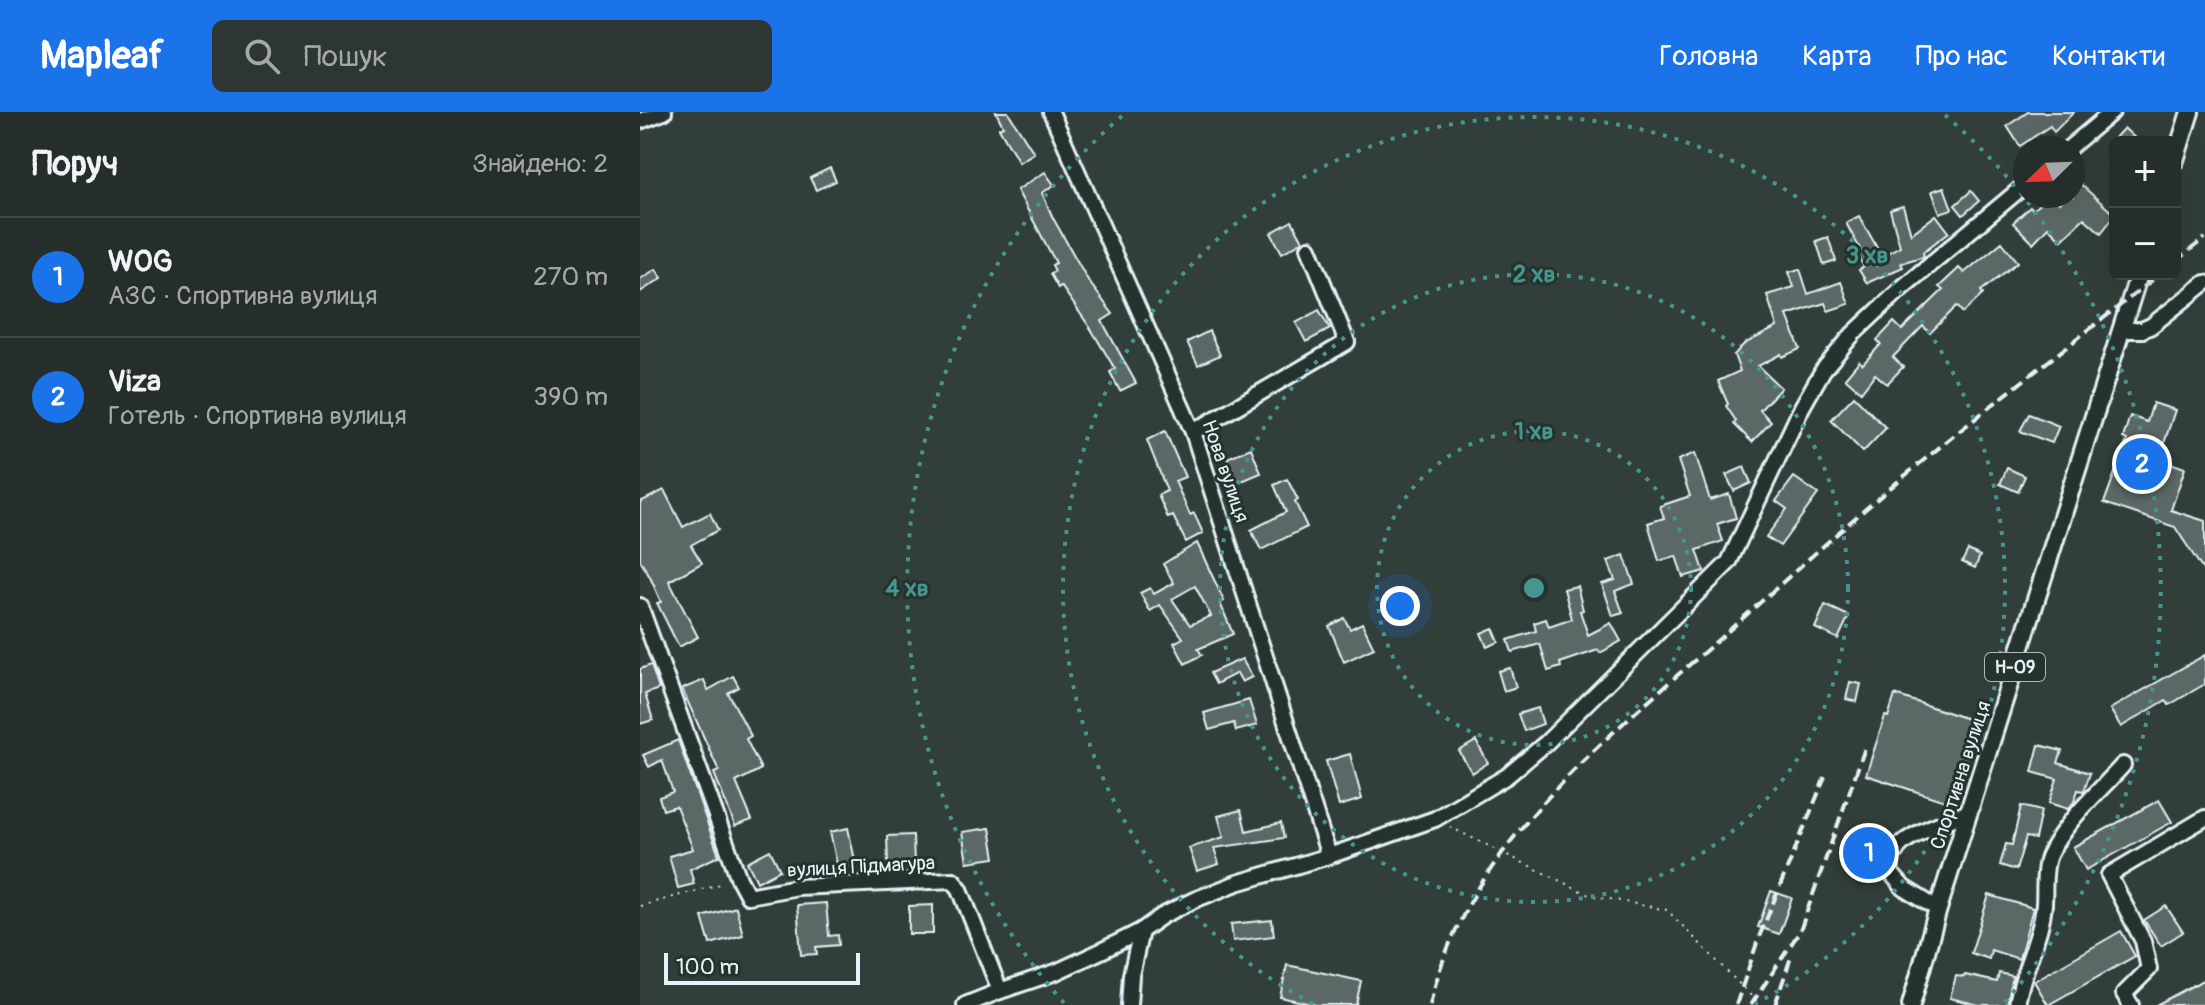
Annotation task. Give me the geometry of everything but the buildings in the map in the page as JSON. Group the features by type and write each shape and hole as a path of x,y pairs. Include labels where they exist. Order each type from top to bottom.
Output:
{"main road":[{"path":"2181,141 2190,112"},
{"name":"Н-09","path":"2121,330 2137,280"},
{"name":"Спортивна вулиця","path":"1911,1005 1938,909 2121,330"}],"street":[{"path":"640,121 664,112"},
{"name":"Нова вулиця","path":"1051,112 1193,432 1329,856"},
{"path":"2083,136 2112,112"},
{"path":"965,1005 1056,972 1141,931 1194,900 1237,883 1329,856 1435,819 1507,776 1546,743 1729,562 1802,407 1823,370 1853,334 1903,287 2013,195"},
{"path":"1193,432 1347,342 1309,248"},
{"path":"2121,330 2142,330 2151,326 2205,283"},
{"path":"640,606 739,879"},
{"path":"2017,1005 2021,979 2044,909 2047,858 2066,829 2123,765"},
{"path":"1896,851 1899,845 1920,833 1969,812"},
{"path":"2131,1005 2124,994 2149,969 2143,941 2109,875 2205,818"},
{"path":"1891,866 1890,872 1904,888 1938,909"},
{"name":"вулиця Підмагура","path":"739,879 748,896 797,887 953,880 960,889 1000,991"},
{"path":"1129,1005 1131,975 1141,931"}],"path":[{"path":"1435,819 1589,895 1667,910 1760,1005"},
{"path":"640,906 739,879"}],"railway":[{"path":"2181,257 2205,238"},
{"path":"1430,1005 1449,946 1477,891 1512,840 1596,748 1898,481 2152,280"},
{"path":"1751,1005 1800,931 1866,745"},
{"path":"1736,1005 1759,937 1825,777"},
{"path":"1775,1005 1791,957"}],"place":[{"name":"Viza","path":"2142,464"},
{"name":"WOG","path":"1869,853"}]}
